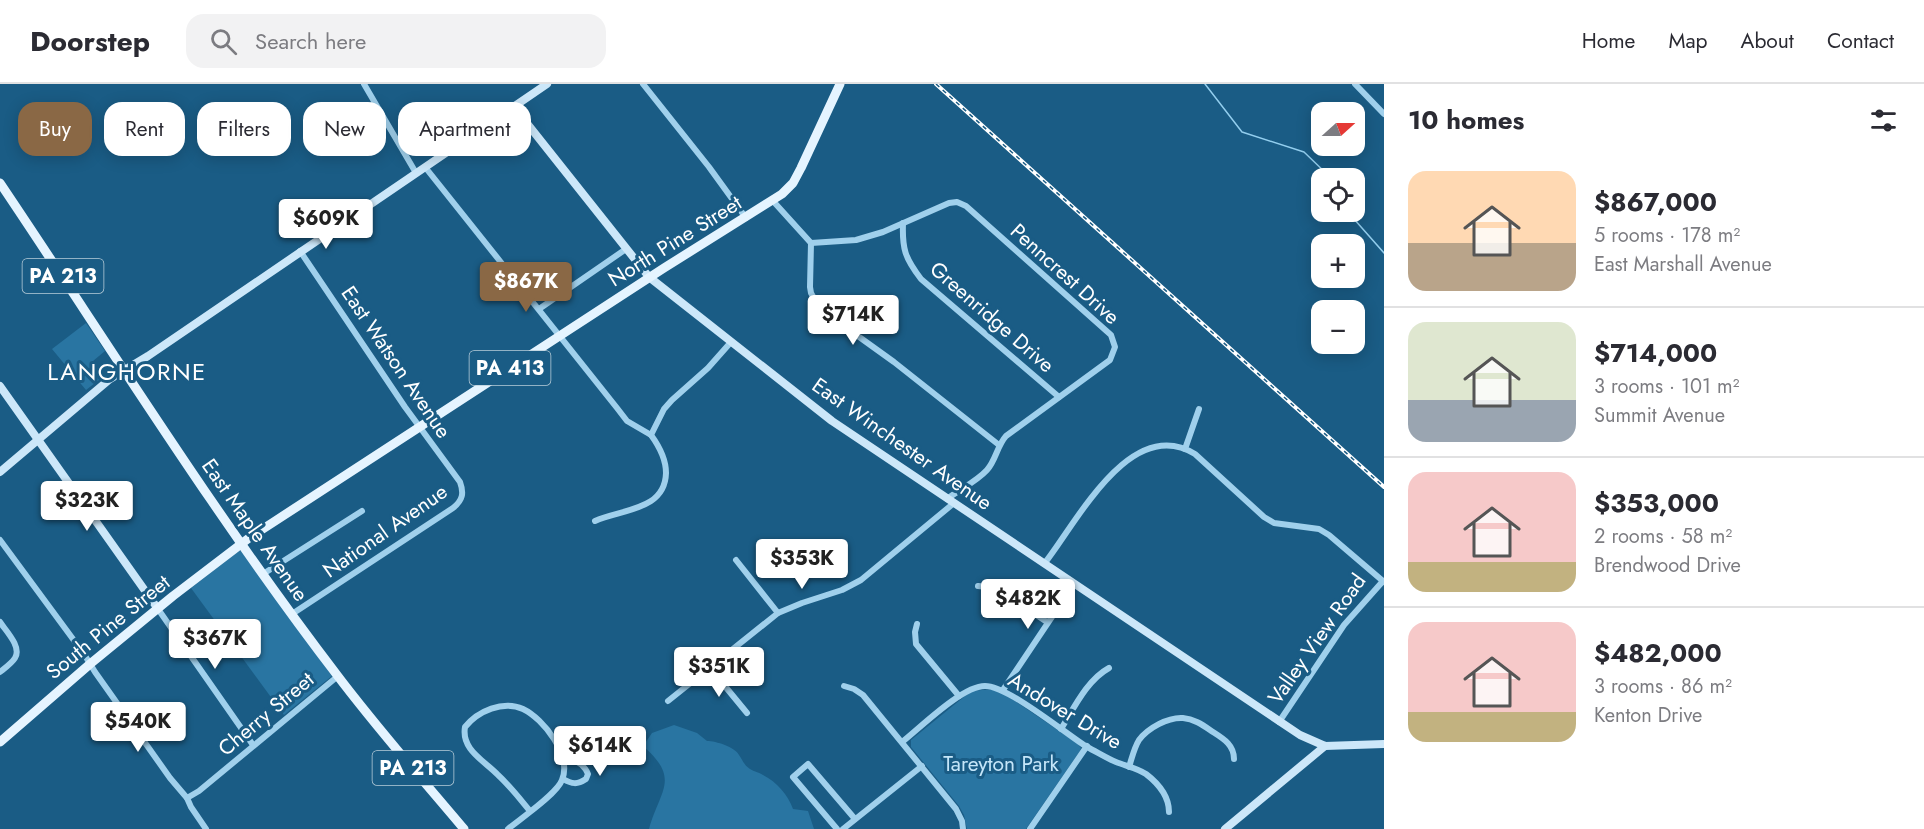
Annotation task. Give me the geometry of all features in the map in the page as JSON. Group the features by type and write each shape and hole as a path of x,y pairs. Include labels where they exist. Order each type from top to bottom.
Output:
{"main road":[{"name":"North Pine Street","path":"241,544 649,277 773,201 793,183 840,84"},
{"name":"PA 213","path":"0,183 124,370"},
{"name":"East Maple Avenue","path":"124,370 241,544 292,614 362,707 464,829"},
{"name":"South Pine Street","path":"0,742 90,664 241,544"}],"street":[{"path":"364,84 416,173"},
{"path":"521,102 547,84"},
{"path":"643,84 746,218"},
{"path":"1355,84 1384,114"},
{"name":"East Winchester Avenue","path":"531,129 649,277 832,421 1279,722 1300,735 1325,746"},
{"path":"0,472 110,379 148,356 441,156"},
{"path":"425,167 627,421 651,435 661,451 666,470 661,493 641,507 595,521"},
{"path":"773,201 811,243 810,287 816,302 837,321 894,362 999,445"},
{"name":"Penncrest Drive","path":"668,700 778,613 842,591 861,580 988,469 999,445 1015,428 1110,360 1115,347 1111,336 962,204 953,202 944,204 883,232 856,240 811,243"},
{"name":"Greenridge Drive","path":"903,223 902,242 905,255 921,279 1059,397"},
{"path":"539,309 626,249"},
{"name":"East Watson Avenue","path":"300,251 419,427 460,482 463,492"},
{"path":"651,435 664,409 708,368 731,342"},
{"path":"0,386 253,745"},
{"path":"1044,564 1101,485 1132,457 1160,445 1185,449 1199,409"},
{"name":"Valley View Road","path":"1185,449 1195,454 1268,520 1319,529 1383,581 1344,625 1279,722"},
{"name":"National Avenue","path":"292,614 453,508 459,502 463,492"},
{"path":"263,574 362,511"},
{"path":"0,540 170,778 187,798 206,829"},
{"path":"736,560 778,613"},
{"path":"1003,690 1074,584"},
{"path":"978,586 996,588 1047,622"},
{"path":"0,622 15,645 17,653 15,659 0,672"},
{"path":"917,624 916,644 959,696"},
{"path":"710,668 747,713"},
{"path":"1061,729 1092,681 1109,668"},
{"name":"Cherry Street","path":"187,798 200,791 338,676"},
{"path":"844,686 863,695 956,809 963,829"},
{"name":"Andover Drive","path":"902,742 959,696 973,688 994,687 1003,690 1087,746 1108,758 1146,774 1162,791 1169,803 1168,812"},
{"path":"508,829 530,811 558,788 563,779 564,758 555,741 524,710 502,706 489,710 473,719 465,727 466,741 475,755 500,776 530,811"},
{"path":"1129,766 1143,736 1163,722 1182,718 1200,724 1227,742 1234,751 1234,759"},
{"path":"1225,829 1325,746 1384,744"},
{"path":"1030,829 1087,746"},
{"path":"563,779 577,784 586,779 588,774 585,767 578,762 564,758"},
{"path":"837,829 793,777 808,764 855,819"},
{"path":"843,829 922,766"}],"green space":[{"path":"86,323 105,351 93,361 104,376 86,390 52,349"},
{"path":"239,551 332,676 284,715 191,588"},
{"name":"Tareyton Park","path":"973,691 1003,693 1081,748 1026,829 967,829 959,806 911,747 911,740 965,696"},
{"path":"674,725 697,733 707,741 734,749 748,767 777,785 793,809 808,811 814,829 649,829 662,794 664,776 662,767 655,757 643,746 652,733"}],"waterway":[{"path":"1205,84 1242,132 1304,152 1321,168"},
{"path":"1357,222 1384,253"}],"railway":[{"path":"936,84 1384,487"}],"district":[{"name":"LANGHORNE","path":"127,372"}]}
